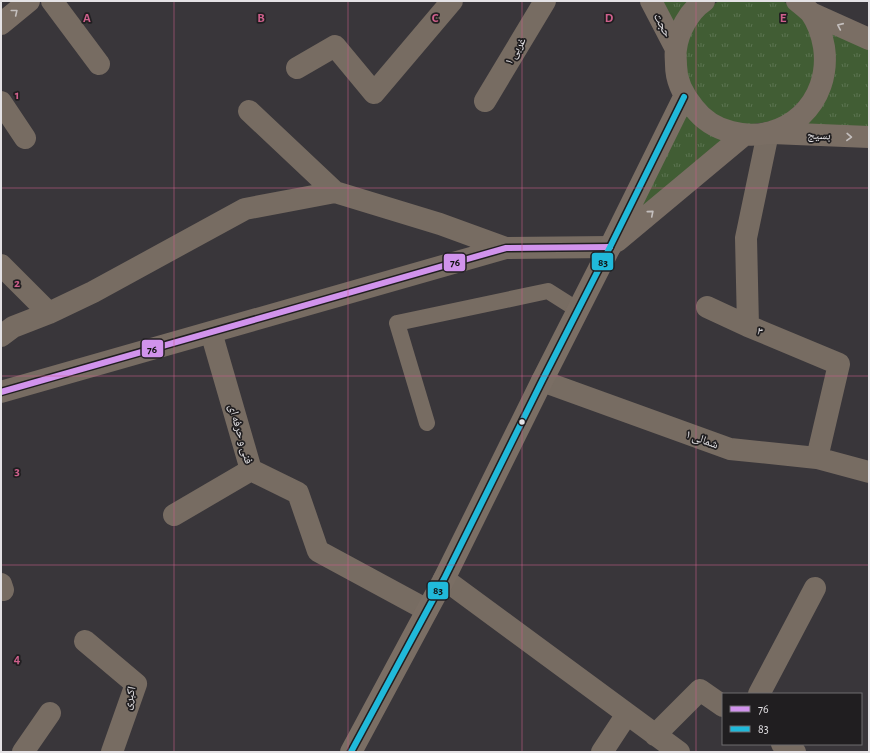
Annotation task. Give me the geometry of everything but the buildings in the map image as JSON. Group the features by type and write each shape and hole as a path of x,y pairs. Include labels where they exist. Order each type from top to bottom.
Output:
{"street":[{"path":"1,24 29,1"},
{"path":"52,1 99,64"},
{"path":"297,68 335,46 374,93 452,1"},
{"name":"۱ غربی","path":"484,101 544,1"},
{"name":"حجت","path":"651,1 676,49"},
{"path":"704,1 699,4 684,25 676,49 676,73 684,96 699,116 720,129 744,135 768,133 791,124 810,107 822,85 826,60 822,36 804,7"},
{"path":"804,7 869,40"},
{"path":"351,752 444,580 684,96"},
{"path":"1,102 25,138"},
{"path":"249,111 334,192 440,224 506,248"},
{"name":"بسیج","path":"768,133 869,137"},
{"name":"۳","path":"768,133 746,238 748,326 839,364 816,458"},
{"path":"1,392 506,248 610,247 744,135"},
{"path":"1,336 13,327 49,313 93,292 245,209 334,192"},
{"path":"1,265 49,313"},
{"path":"707,307 748,326"},
{"name":"فنی و حرفه ای","path":"211,332 251,470 298,493 318,551 427,610"},
{"name":"۱ شمالی","path":"542,381 730,449 816,458 869,472"},
{"path":"174,515 251,470"},
{"path":"444,580 679,752"},
{"path":"1,584 1,590"},
{"path":"760,693 815,588"},
{"name":"اکبری","path":"85,641 136,684 112,752"},
{"path":"655,735 700,690 722,705"},
{"path":"23,752 50,714"},
{"path":"602,752 627,714"},
{"path":"784,745 795,752"}],"lane":[{"path":"427,423 397,322 548,291 578,310"}],"green space":[{"path":"661,1 693,1 674,27"},
{"path":"719,1 782,1 795,10 806,24 815,47 816,62 814,75 804,95 785,115 757,124 731,122 713,113 700,101 690,84 686,66 686,46 693,27 706,9"},
{"path":"831,30 869,48 869,127 799,127"},
{"path":"686,103 735,137 622,232"}],"transit line":[{"name":"83","path":"351,752 444,579 684,97"},
{"name":"76","path":"1,392 506,248 610,247"}]}
